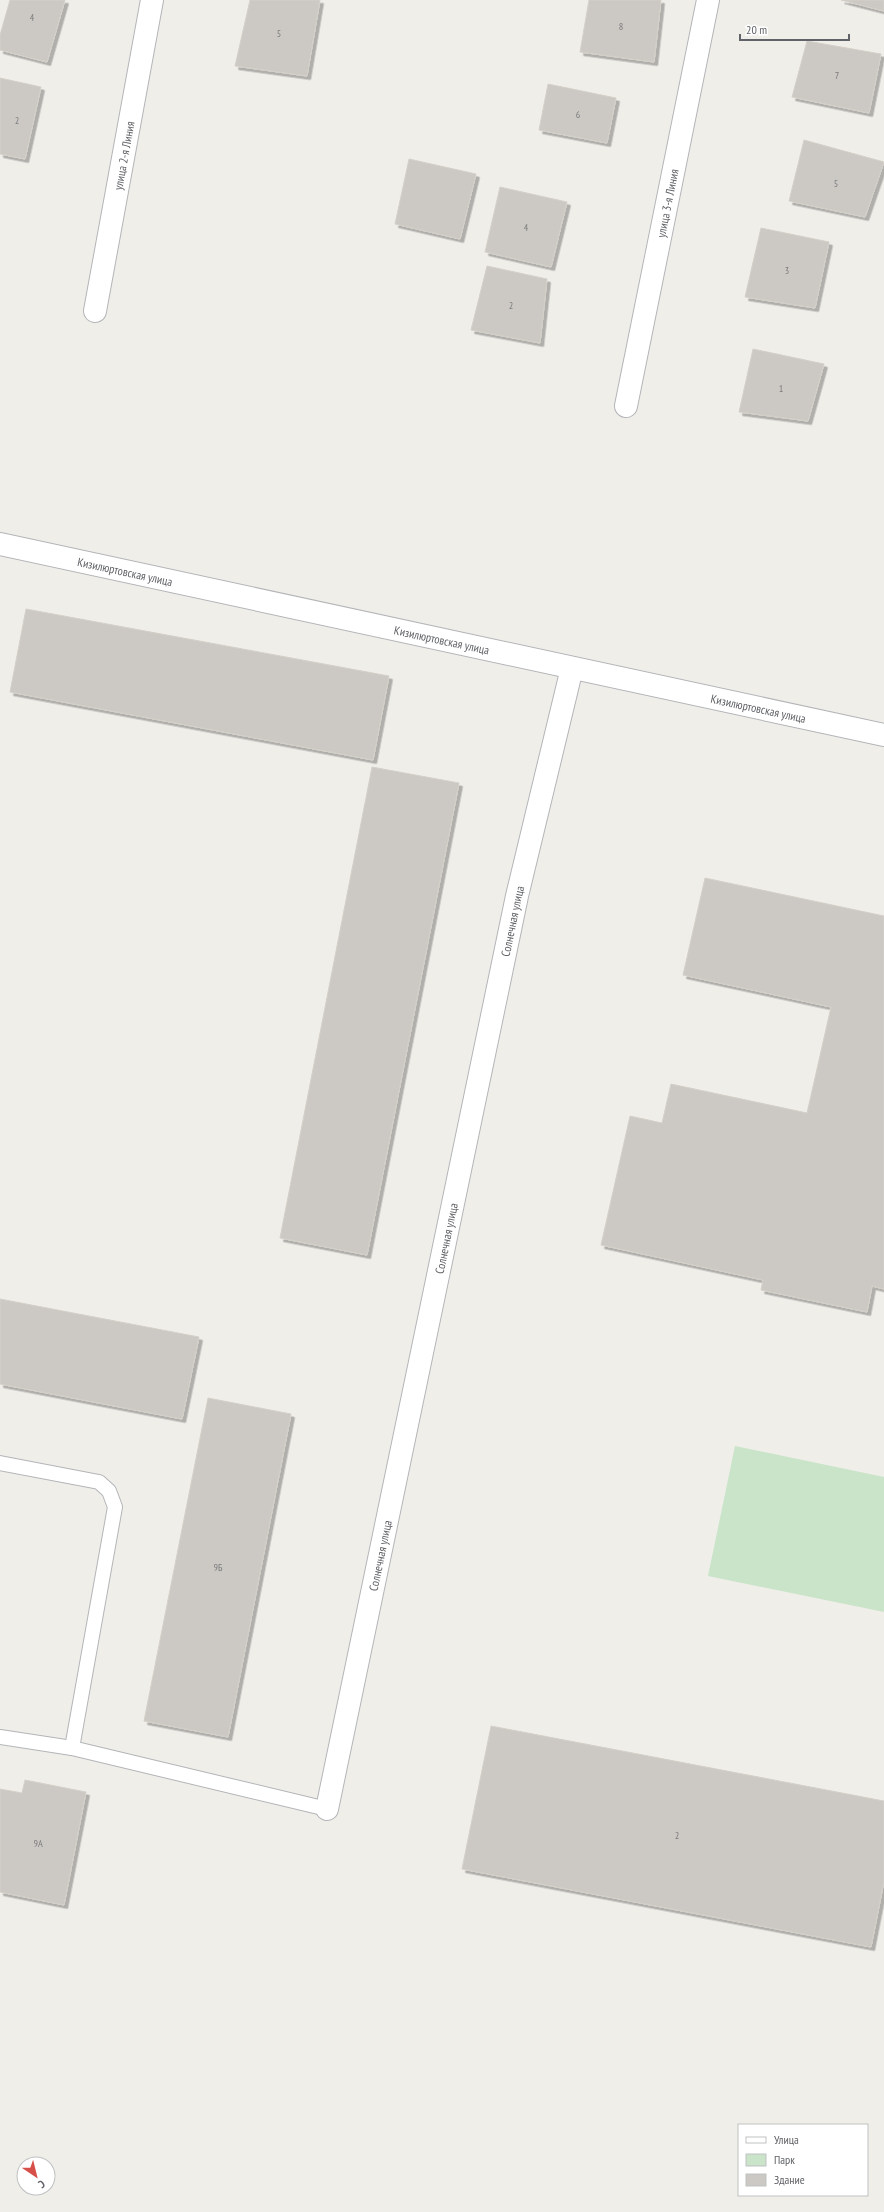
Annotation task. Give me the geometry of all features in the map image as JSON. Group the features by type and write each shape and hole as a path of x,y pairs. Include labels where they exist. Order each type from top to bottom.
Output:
{"street":[{"name":"улица 2-я Линия","path":"95,311 152,0"},
{"name":"улица 3-я Линия","path":"626,406 708,0"},
{"name":"Кизилюртовская улица","path":"0,544 884,735"},
{"name":"Солнечная улица","path":"327,1809 517,896 572,668"}],"lane":[{"path":"0,1463 99,1482 108,1491 115,1507 72,1748"},
{"path":"0,1737 72,1748 327,1809"}],"green space":[{"path":"735,1446 884,1477 884,1612 708,1576"}],"building":[{"path":"10,0 65,0 47,62 0,50 0,35"},
{"path":"250,0 320,0 307,76 235,66"},
{"path":"589,0 661,0 654,62 580,52"},
{"path":"841,0 884,0 884,11"},
{"path":"807,41 881,54 869,113 792,97"},
{"path":"0,78 41,87 25,159 0,154"},
{"path":"548,84 616,98 607,143 539,130"},
{"path":"804,140 884,162 865,217 789,201"},
{"path":"409,159 476,174 460,239 395,224"},
{"path":"500,187 567,202 551,267 485,252"},
{"path":"761,228 829,242 815,308 745,297"},
{"path":"487,266 547,279 540,343 471,330"},
{"path":"753,349 824,364 808,421 739,412"},
{"path":"26,609 389,676 373,760 10,692"},
{"path":"372,767 459,783 367,1255 280,1238"},
{"path":"705,878 884,916 884,1289 872,1286 867,1312 761,1290 763,1280 601,1245 630,1116 662,1123 671,1084 807,1113 831,1007 683,975"},
{"path":"0,1299 199,1337 182,1419 0,1384"},
{"path":"208,1398 291,1414 228,1737 144,1721"},
{"path":"491,1726 884,1801 884,1881 871,1947 462,1869"},
{"path":"25,1780 86,1792 64,1905 0,1892 0,1789 22,1793"}]}
